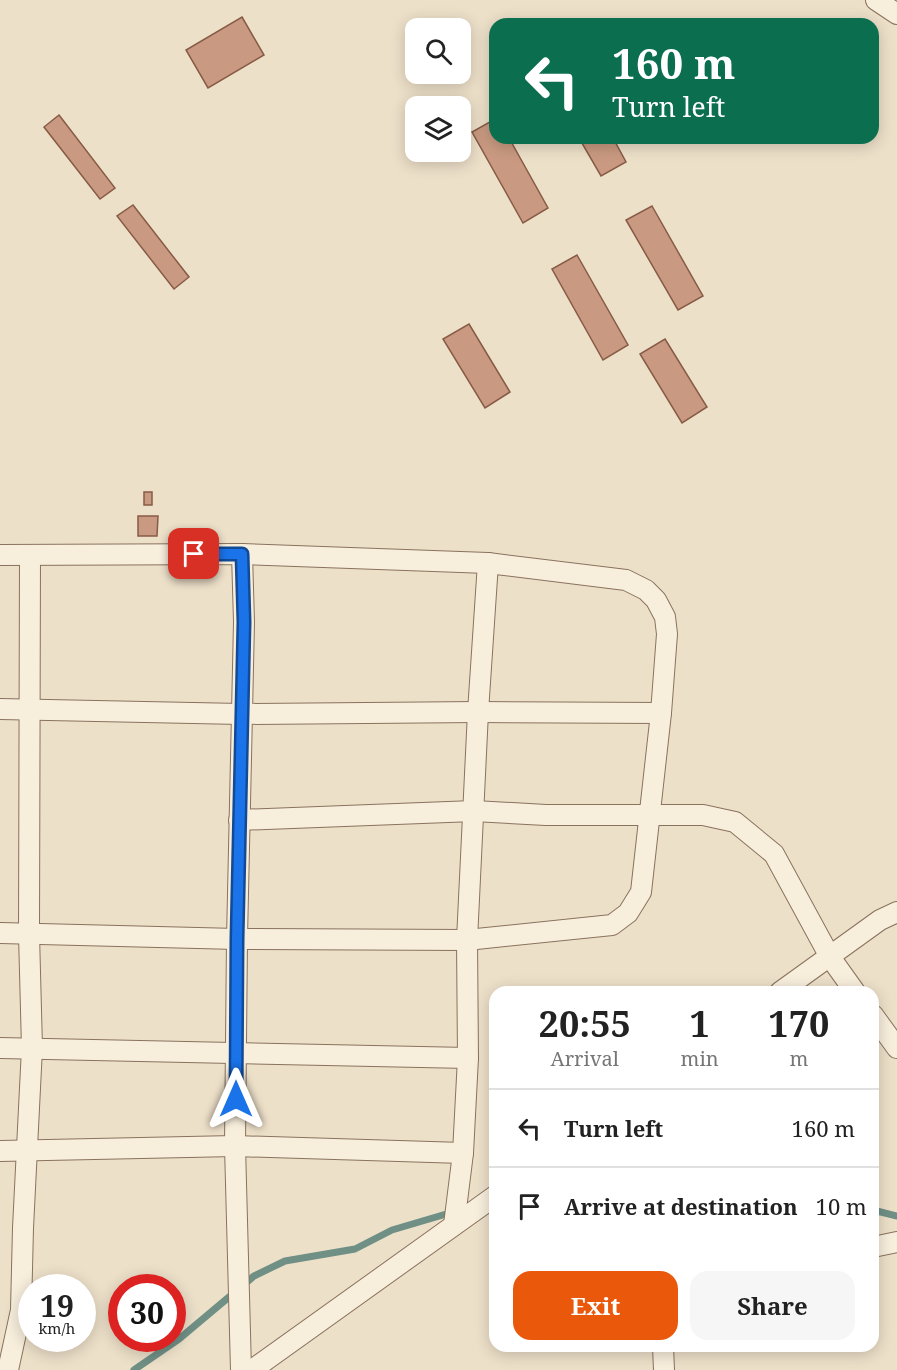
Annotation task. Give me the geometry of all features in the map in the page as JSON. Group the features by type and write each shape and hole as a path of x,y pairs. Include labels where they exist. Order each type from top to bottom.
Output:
{"street":[{"path":"876,0 897,14"},
{"path":"241,1370 235,1146 244,622 242,554"},
{"path":"0,555 242,554 488,563 626,580 646,590 656,600 665,617 667,634 642,892 628,914 612,925 467,940 237,939 0,933"},
{"path":"8,1370 21,1310 32,1048 29,934 30,556"},
{"path":"454,1225 463,1153 468,1058 467,940 488,563"},
{"path":"0,709 241,714 661,713"},
{"path":"239,820 474,811 546,815 703,815 735,822 774,854 830,957 851,986"},
{"path":"789,986 880,920 897,912"},
{"path":"879,1023 897,1048"},
{"path":"0,1048 468,1058"},
{"path":"0,1151 235,1146 463,1153"},
{"path":"252,1370 489,1200"},
{"path":"879,1246 897,1242"},
{"path":"663,1352 664,1370"}],"building":[{"path":"242,17 264,55 208,88 186,50"},
{"path":"59,115 115,188 100,199 44,127"},
{"path":"489,122 489,144 512,144 548,208 523,223 472,132"},
{"path":"582,144 616,144 626,162 601,176"},
{"path":"133,205 189,277 174,289 117,216"},
{"path":"652,206 703,296 678,310 626,220"},
{"path":"577,255 628,345 603,360 552,269"},
{"path":"469,324 510,392 485,408 443,339"},
{"path":"665,339 707,407 682,423 640,354"},
{"path":"144,492 152,492 152,505 144,505"},
{"path":"138,516 158,516 157,536 138,536"}],"waterway":[{"path":"134,1370 179,1339 254,1276 285,1261 355,1249 392,1230 453,1212"},
{"path":"879,1212 897,1216"}],"route":[{"path":"194,554 242,554 244,622 236,1099"}]}
